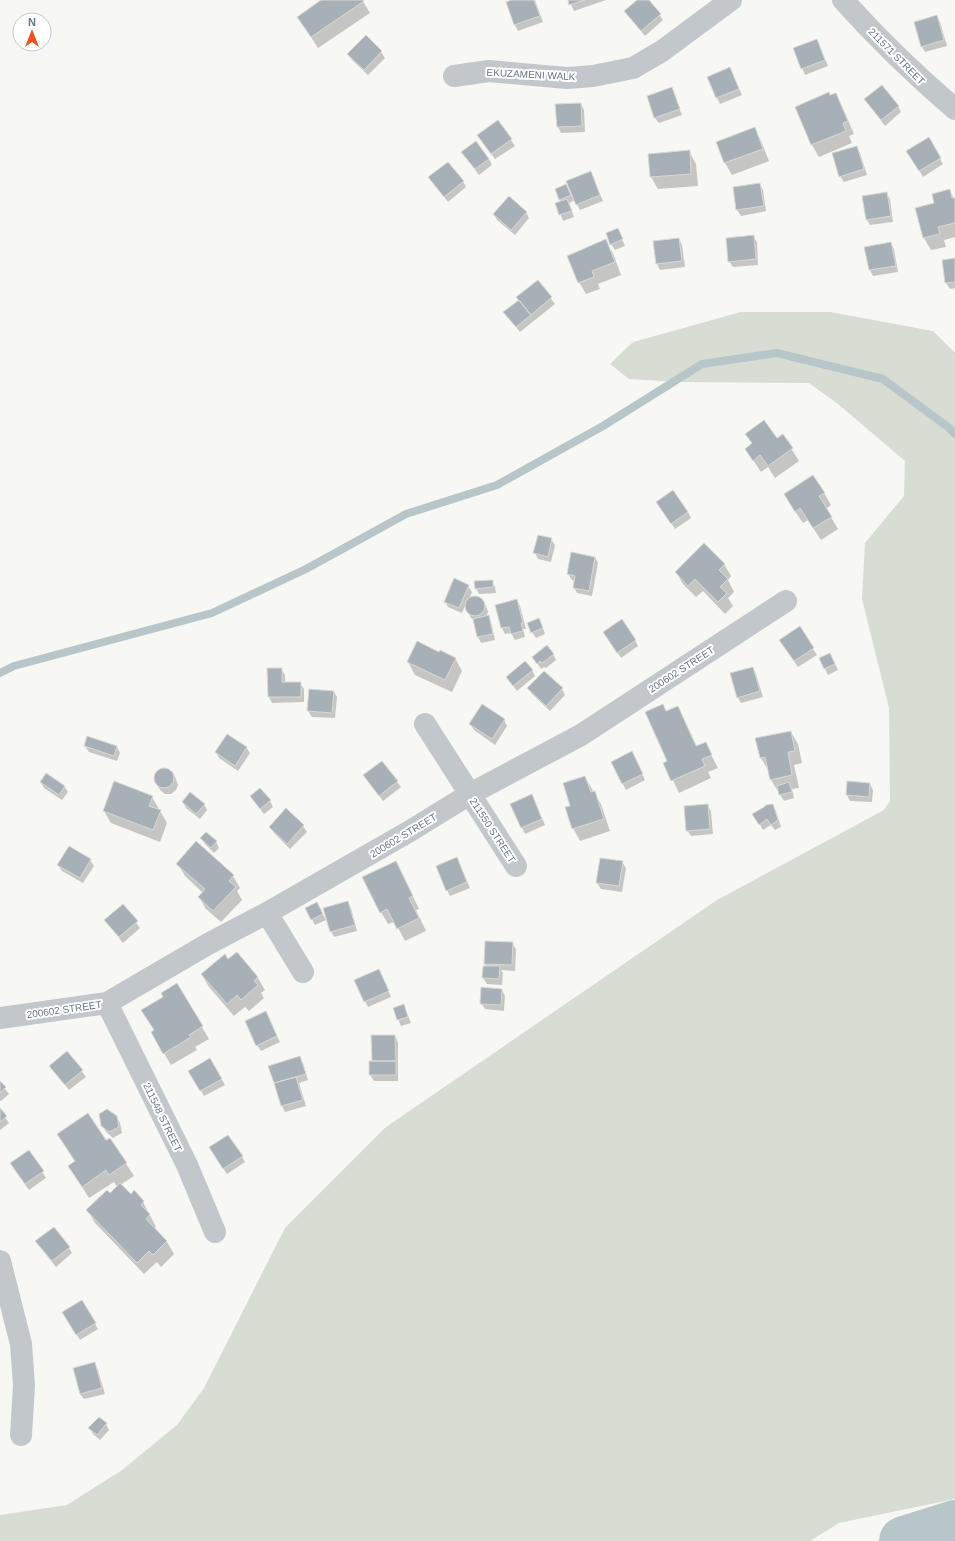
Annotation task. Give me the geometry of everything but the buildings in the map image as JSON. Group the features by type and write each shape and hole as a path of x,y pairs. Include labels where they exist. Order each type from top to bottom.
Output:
{"street":[{"name":"EKUZAMENI WALK","path":"454,76 489,71 567,78 593,76 633,68 662,51 731,0"},
{"name":"211571 STREET","path":"843,0 876,37 955,109"},
{"name":"200602 STREET","path":"0,1018 107,1003 208,944 267,913 410,831 470,794 581,735 786,601"},
{"name":"211550 STREET","path":"425,724 516,866"},
{"path":"267,913 303,972"},
{"name":"211548 STREET","path":"107,1003 187,1165 215,1232"},
{"path":"0,1261 21,1344 24,1385 21,1435"}],"shaded area":[{"path":"741,312 830,312 933,331 955,353 955,1499 839,1523 810,1541 0,1541 0,1515 67,1505 122,1470 177,1425 204,1388 285,1228 386,1127 717,900 884,810 890,801 889,708 862,599 865,543 904,496 905,461 838,404 809,383 679,382 629,379 610,364 633,342"}],"waterway":[{"path":"0,673 14,666 212,613 306,569 406,514 497,485 603,426 702,364 777,353 883,379 948,427 955,434"},
{"path":"904,1541 955,1525"}]}
